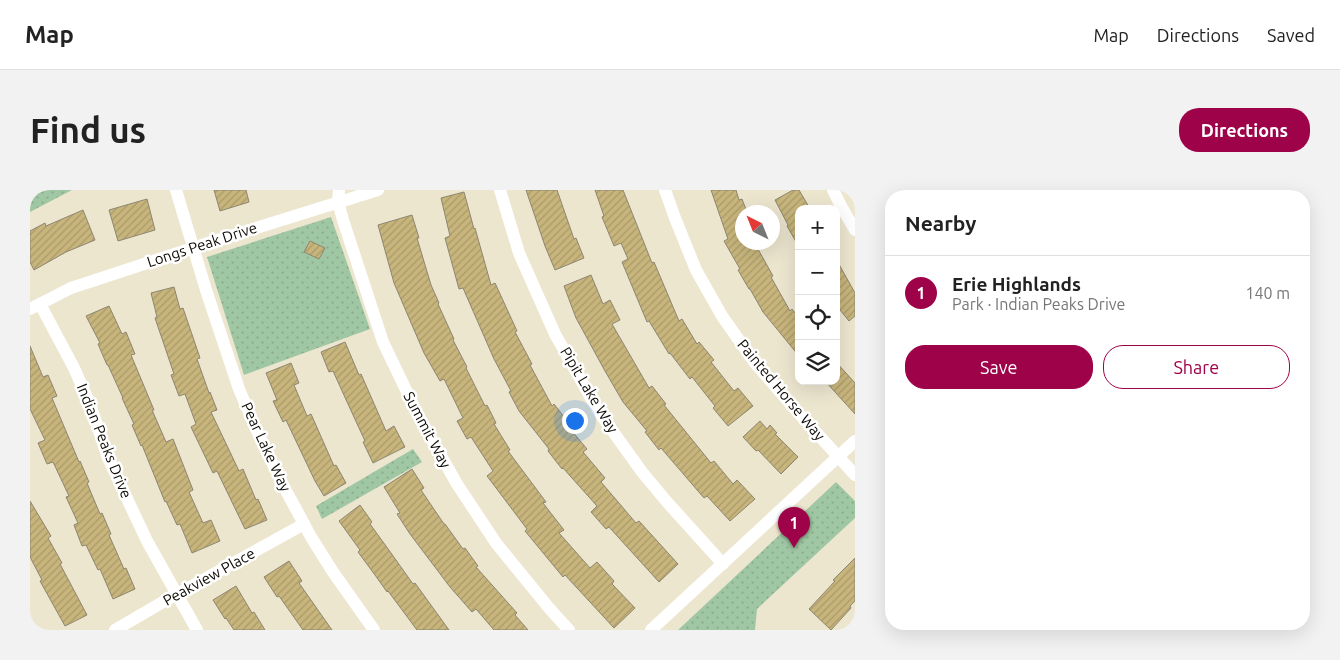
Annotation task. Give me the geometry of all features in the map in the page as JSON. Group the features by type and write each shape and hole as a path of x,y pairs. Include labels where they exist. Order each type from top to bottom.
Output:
{"street":[{"name":"Pear Lake Way","path":"176,190 238,389 260,438 304,524 333,572 374,630"},
{"name":"Summit Way","path":"330,190 339,196 354,258 383,342 419,417 457,484 496,543 569,630"},
{"name":"Longs Peak Drive","path":"35,306 71,288 193,248 339,196 378,190"},
{"name":"Pipit Lake Way","path":"500,190 519,253 554,334 600,412 642,472 723,564"},
{"name":"Painted Horse Way","path":"665,190 696,270 722,316 755,363 855,475"},
{"path":"833,190 855,230"},
{"name":"Indian Peaks Drive","path":"35,306 74,368 90,404 112,466 147,541 197,630"},
{"path":"651,630 855,441"},
{"name":"Peakview Place","path":"115,630 304,524"}],"green space":[{"path":"30,190 72,190 30,212"},
{"path":"331,217 370,329 244,375 207,257"},
{"path":"413,449 422,462 322,519 316,506"},
{"path":"836,482 855,501 855,518 757,609 755,630 678,630"}],"building":[{"path":"214,190 246,190 249,202 220,211"},
{"path":"526,190 557,190 574,239 576,238 584,258 555,270"},
{"path":"595,190 623,190 652,263 654,262 679,321 682,319 697,344 699,342 714,360 711,362 734,391 738,388 753,406 728,426 692,377 690,379 669,354 649,321 647,322 622,262 628,259 621,243 614,246 602,217 604,216"},
{"path":"711,190 736,190 739,200 742,199 744,205 735,205 735,250 758,250 790,311 792,309 795,313 795,351 763,312 749,289 724,241 728,239"},
{"path":"793,190 799,190 808,205 795,205 795,240 787,226 780,205 778,205 775,200"},
{"path":"464,192 491,285 495,283 517,331 515,332 532,364 530,365 552,406 554,404 568,422 566,424 587,449 583,452 605,478 601,482 636,523 639,521 678,564 659,582 609,527 606,529 591,512 597,506 562,469 548,451 549,449 519,411 509,392 511,391 494,359 463,288 459,289 445,238 450,236 441,198"},
{"path":"147,199 155,230 118,241 109,210"},
{"path":"83,210 95,240 66,252 34,270 30,262 30,231 45,223 46,226"},
{"path":"412,215 419,238 417,238 438,304 466,368 485,406 487,405 496,423 494,424 510,450 508,451 546,502 543,503 564,530 559,533 590,568 597,562 614,581 612,584 635,608 614,628 565,575 563,577 525,531 527,529 487,476 493,471 471,437 467,439 457,421 463,418 444,379 440,381 424,353 394,283 378,225"},
{"path":"310,241 325,248 319,259 304,252"},
{"path":"840,266 855,293 855,316 849,321 840,310"},
{"path":"591,275 603,304 610,300 620,320 612,324 649,388 652,386 666,404 664,405 711,463 714,461 733,484 737,480 755,499 730,521 707,496 704,498 661,448 659,450 645,432 647,431 623,402 605,371 576,318 564,286"},
{"path":"174,287 180,309 183,308 200,358 197,359 217,410 211,412 239,471 243,469 267,520 245,529 217,471 213,473 191,427 196,424 185,394 179,396 171,375 174,374 155,318 157,317 151,293"},
{"path":"109,306 122,334 126,332 135,354 131,355 166,442 173,439 193,490 189,492 203,523 211,520 220,541 192,553 180,524 177,525 165,502 132,425 134,424 123,398 98,344 100,343 86,316"},
{"path":"345,342 386,431 394,426 405,447 373,463 333,371 329,372 321,352"},
{"path":"30,346 43,377 48,375 57,396 52,398 89,482 87,483 100,514 102,513 111,534 109,535 135,589 113,599 100,569 98,570 86,545 82,546 74,525 78,523 66,497 69,496 53,462 47,464 38,443 45,440 30,409"},
{"path":"291,363 299,383 294,385 307,416 311,414 334,466 336,465 346,483 324,496 286,420 283,422 273,401 277,400 266,373"},
{"path":"840,366 855,383 855,414 829,385 840,385"},
{"path":"760,421 767,429 770,425 777,433 775,434 798,457 781,474 743,437"},
{"path":"412,469 424,488 421,490 444,524 463,549 465,548 478,566 476,567 517,613 515,615 528,630 494,630 476,609 472,612 450,587 410,534 397,514 400,513 384,487"},
{"path":"30,501 51,536 48,538 87,615 65,626 40,581 42,580 30,557"},
{"path":"360,505 372,522 370,524 449,630 417,630 358,552 360,550 339,521"},
{"path":"855,558 855,601 831,630 809,609 835,581 833,580"},
{"path":"289,561 302,581 299,583 332,630 303,630 264,577"},
{"path":"236,586 265,630 234,630 225,619 213,600"}],"place":[{"name":"Erie Highlands","path":"794,548"}]}
